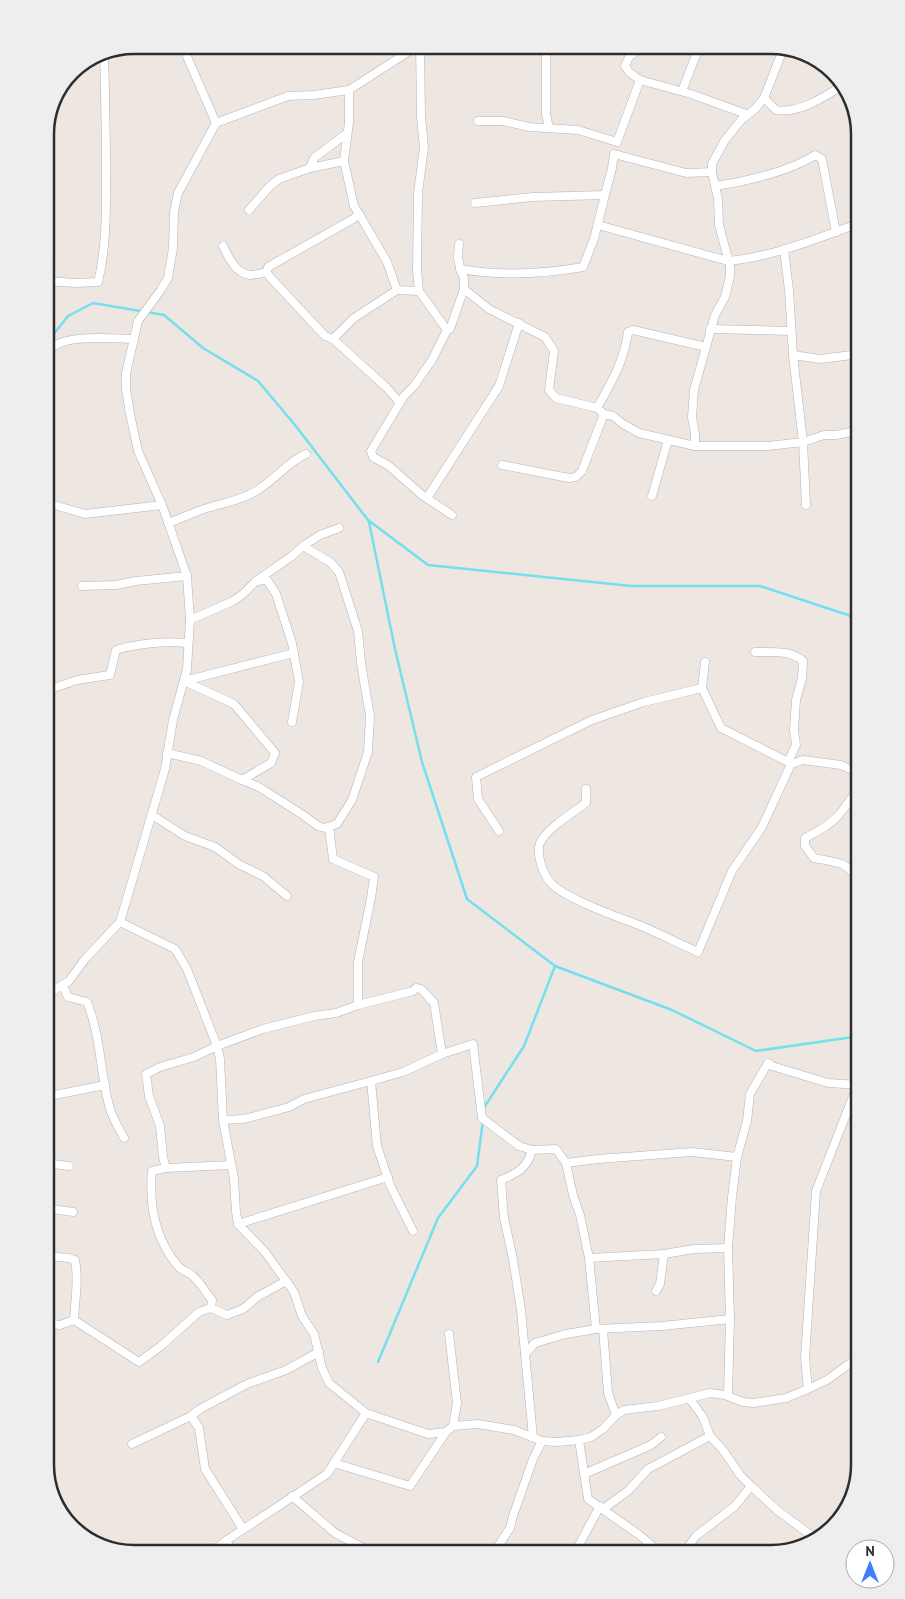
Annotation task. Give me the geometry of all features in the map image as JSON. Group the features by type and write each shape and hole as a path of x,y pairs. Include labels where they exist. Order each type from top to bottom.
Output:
{"street":[{"path":"186,54 216,124"},
{"path":"54,991 69,981 120,922 165,769 173,720 187,669 190,620 187,576 162,505 138,451 126,389 126,373 138,321 168,278 173,248 174,212 178,193 216,124 288,96 314,95 349,90 405,54"},
{"path":"419,54 424,147 418,202 417,270 419,291 447,330"},
{"path":"546,54 546,114 549,128"},
{"path":"633,54 629,57 625,66 629,72 640,80 746,114"},
{"path":"682,92 697,54"},
{"path":"694,446 695,434 692,418 694,390 710,329 729,285 730,266 719,225 718,200 712,164 724,140 746,114 755,110 764,98 781,54"},
{"path":"54,282 98,282 103,247 106,198 104,60"},
{"path":"460,269 503,273 558,271 583,267 598,225 617,142 640,80"},
{"path":"764,98 776,110 788,110 815,101 838,88"},
{"path":"349,90 349,122 344,161 354,206 387,262 397,290"},
{"path":"478,120 503,121 529,127 578,130 617,142"},
{"path":"310,168 314,158 346,134"},
{"path":"614,154 686,173 712,172"},
{"path":"715,186 729,184 804,163 815,155 822,159 836,232"},
{"path":"249,210 279,178 310,168 344,161"},
{"path":"475,203 533,197 605,195"},
{"path":"359,214 268,267 267,272 325,336 333,339 387,388 400,403"},
{"path":"598,225 728,261 742,260 784,249 851,226"},
{"path":"452,515 427,498 389,466 373,458 371,451 404,396 414,386 432,360 447,330 450,329 464,289 464,278 458,257 459,244"},
{"path":"223,246 233,265 242,271 250,275 267,272"},
{"path":"784,249 789,290 793,356 804,442 806,505"},
{"path":"464,289 489,309 545,337 554,351 550,390 556,398 597,408 604,414 613,416 639,433 694,446 768,446 804,442 819,436 851,432"},
{"path":"333,339 354,318 397,290 419,291"},
{"path":"427,498 499,386 519,324"},
{"path":"710,329 791,331"},
{"path":"597,408 616,374 626,351 628,332 633,330 674,338 706,347"},
{"path":"54,347 65,341 86,338 134,339"},
{"path":"793,356 820,359 851,355"},
{"path":"502,465 569,478 576,477 582,471 604,414"},
{"path":"652,496 668,440"},
{"path":"168,524 204,509 240,499 256,492 273,480 296,458 306,454"},
{"path":"54,505 85,514 162,505"},
{"path":"190,620 233,601 243,594 256,580 292,556 303,546 320,535 339,528"},
{"path":"167,753 201,761 259,787 318,826 325,828 337,824 352,800 368,752 370,716 361,663 358,631 339,572 330,562 303,546"},
{"path":"82,586 116,585 187,576"},
{"path":"256,580 267,580 276,594 294,653 299,682 292,722"},
{"path":"54,688 77,680 110,675 116,650 143,644 188,643"},
{"path":"586,789 586,802 549,832 540,844 540,865 550,883 569,896 698,952 732,871 762,828 796,745 794,730 796,700 802,678 803,661 796,655 755,652"},
{"path":"184,681 294,653"},
{"path":"705,662 702,688 721,728 789,763 803,760 841,766 851,770"},
{"path":"184,681 234,704 276,753 271,763 242,780"},
{"path":"499,831 478,799 476,777 592,720 644,702 702,688"},
{"path":"851,800 842,813 825,828 805,838 805,846 814,858 844,864 851,870"},
{"path":"152,815 186,836 215,847 240,865 263,876 287,896"},
{"path":"329,827 332,860 374,877 372,898 358,962 358,1005"},
{"path":"120,922 175,949 187,970 217,1046 220,1059 224,1120 238,1224 261,1247 294,1292 302,1316 314,1334 322,1368 329,1383 366,1414 428,1434 446,1432"},
{"path":"63,986 68,997 87,1002 90,1009 111,1112 124,1138"},
{"path":"166,1168 160,1126 149,1096 146,1074 160,1067 194,1057 217,1046 263,1029 314,1016 336,1013 416,988 419,988 434,1003 442,1054"},
{"path":"224,1120 244,1119 289,1107 304,1099 403,1072 442,1054 473,1044 482,1118 520,1146 532,1150 556,1149 566,1163 573,1195 580,1215 608,1393 616,1415"},
{"path":"728,1396 730,1319 728,1248 737,1157 747,1121 750,1094 768,1062 780,1069 828,1083 851,1084"},
{"path":"370,1081 377,1146 388,1177 413,1231"},
{"path":"54,1096 104,1085"},
{"path":"808,1389 805,1358 816,1191 851,1102"},
{"path":"532,1150 521,1171 501,1180 504,1218 514,1267 525,1354 533,1437"},
{"path":"566,1163 692,1152 737,1157"},
{"path":"54,1164 69,1166"},
{"path":"211,1308 212,1300 194,1277 178,1267 165,1247 154,1220 150,1190 152,1171 166,1168 231,1165"},
{"path":"238,1224 388,1177"},
{"path":"54,1209 73,1212"},
{"path":"588,1258 728,1248"},
{"path":"656,1290 660,1284 664,1254"},
{"path":"54,1257 75,1260 78,1275 74,1320"},
{"path":"74,1320 138,1362 161,1346 199,1312 211,1308 227,1315 242,1309 257,1297 286,1280"},
{"path":"525,1354 535,1343 566,1334 599,1329 730,1319"},
{"path":"54,1325 60,1325 74,1320"},
{"path":"449,1334 457,1403 453,1426"},
{"path":"132,1444 191,1416 200,1409 247,1384 286,1370 319,1352"},
{"path":"334,1463 410,1486 446,1432 453,1426 478,1424 514,1430 542,1441 579,1440 603,1429 616,1415 624,1410 658,1406 710,1393 754,1403 786,1398 827,1380 851,1363"},
{"path":"689,1398 703,1417 710,1436 723,1450 740,1475 777,1510 810,1535"},
{"path":"221,1545 326,1474 366,1414"},
{"path":"191,1416 199,1428 205,1469 243,1529"},
{"path":"579,1545 602,1508 628,1491 648,1469 710,1436"},
{"path":"584,1474 651,1445 661,1437"},
{"path":"579,1440 588,1499 651,1545"},
{"path":"499,1545 510,1528 533,1459 542,1441"},
{"path":"690,1545 696,1536 735,1506 750,1486"},
{"path":"292,1496 335,1533 356,1545"},
{"path":"227,1540 228,1545"}],"waterway":[{"path":"54,334 68,316 93,303 164,315 203,348 258,381 295,425 368,520 428,565 631,586 760,586 851,616"},
{"path":"369,522 395,649 422,762 467,899 555,966 672,1010 756,1051 851,1037"},
{"path":"484,1109 524,1046 555,966"},
{"path":"378,1362 438,1218 477,1166 483,1120"}]}
